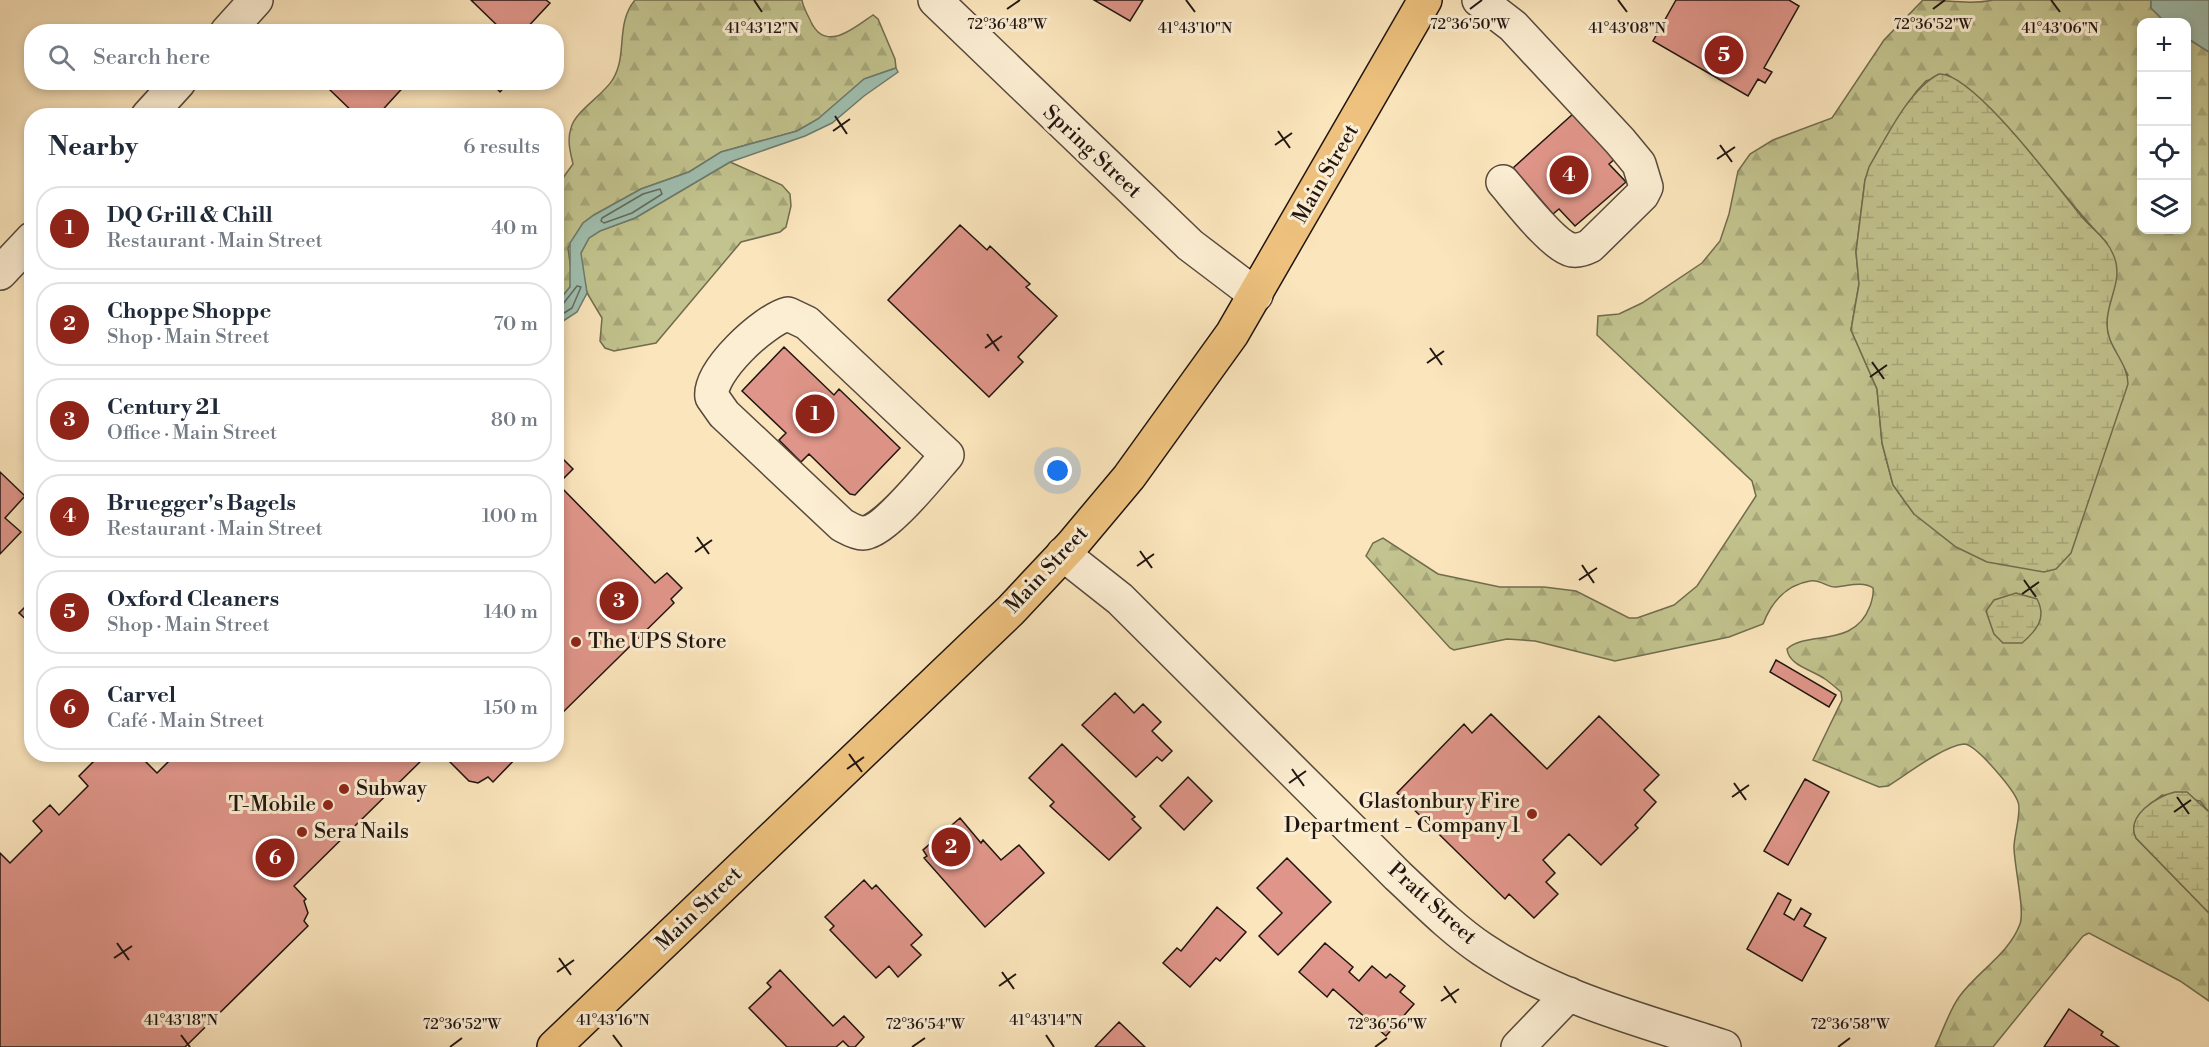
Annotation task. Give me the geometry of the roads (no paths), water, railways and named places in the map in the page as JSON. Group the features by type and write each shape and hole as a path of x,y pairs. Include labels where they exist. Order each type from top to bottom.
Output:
{"main road":[{"name":"Main Street","path":"554,1047 1011,610 1129,477 1176,416 1256,295 1425,0"}],"street":[{"path":"234,24 256,0"},
{"name":"Spring Street","path":"935,0 1190,245 1256,295"},
{"path":"1479,0 1513,26 1620,141 1639,164 1646,188 1642,195 1590,246 1582,250 1572,250 1555,239 1503,182"},
{"path":"155,108 172,90"},
{"path":"0,273 24,248"},
{"path":"781,316 795,316 807,323 947,455 885,521 865,533 856,532 842,525 724,414 712,397 713,381 763,326 781,316"},
{"name":"Pratt Street","path":"1063,554 1120,599 1440,915 1481,948 1525,975 1569,994 1724,1047"},
{"path":"1518,1047 1569,994"}],"water":[{"path":"2151,0 2209,0 2209,52 2191,41 2191,18 2161,18 2151,8"},
{"path":"896,68 898,72 832,123 805,136 730,162 635,218 600,231 589,238 581,253 587,293 577,312 564,320 564,294 570,287 570,243 583,223 641,189 689,172 721,152 797,131 818,119 864,79"}],"place":[{"name":"Oxford Cleaners","path":"1724,55"},
{"name":"Bruegger's Bagels","path":"1569,175"},
{"name":"DQ Grill & Chill","path":"815,414"},
{"name":"Century 21","path":"619,601"},
{"name":"The UPS Store","path":"576,642"},
{"name":"Subway","path":"344,789"},
{"name":"T-Mobile","path":"328,805"},
{"name":"Glastonbury Fire Department - Company 1","path":"1532,814"},
{"name":"Sera Nails","path":"302,832"},
{"name":"Choppe Shoppe","path":"951,847"},
{"name":"Carvel","path":"275,858"}]}
